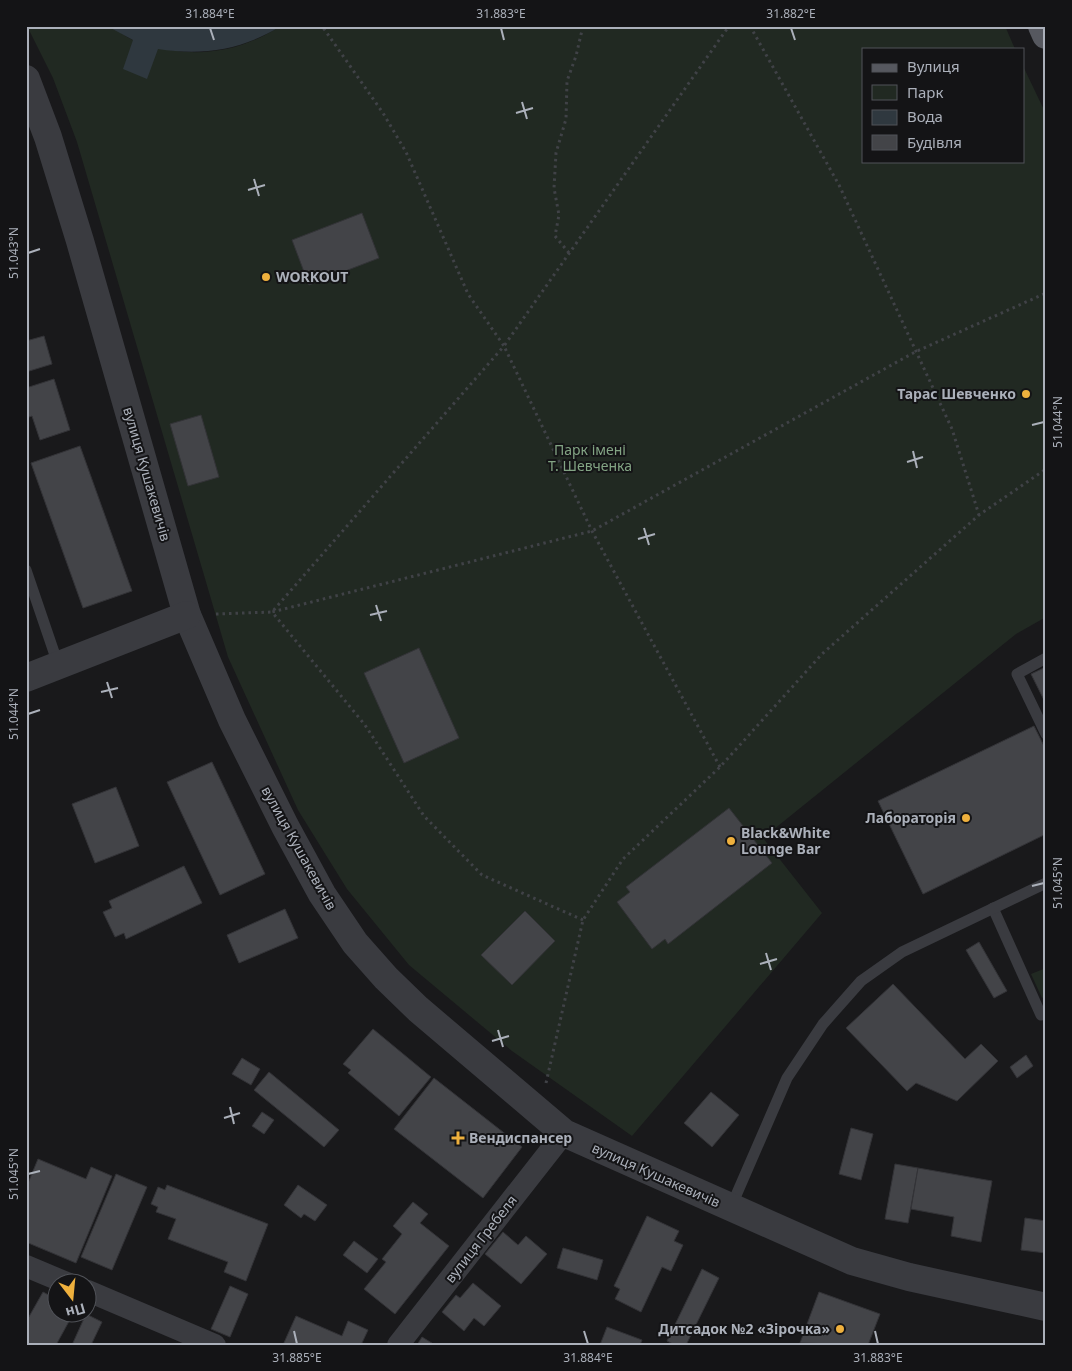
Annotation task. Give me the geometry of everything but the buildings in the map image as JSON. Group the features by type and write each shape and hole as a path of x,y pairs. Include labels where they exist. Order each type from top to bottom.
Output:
{"main road":[{"path":"1042,26 1046,35"}],"street":[{"name":"вулиця Кушакевичів","path":"26,79 48,137 80,241 187,615 232,720 285,826 322,894 355,943 386,978 418,1009 564,1133 730,1209 852,1261 909,1277 1046,1307"},
{"path":"26,678 187,615"},
{"name":"вулиця Гребеля","path":"398,1345 564,1133"},
{"path":"26,1266 48,1275"},
{"path":"98,1295 215,1345"}],"lane":[{"path":"26,570 58,664"},
{"path":"1046,658 1017,674 1046,734"},
{"path":"730,1209 787,1078 823,1024 861,981 902,952 1046,883"},
{"path":"993,908 1043,1013 1046,1026"}],"path":[{"path":"322,26 383,113 406,152 468,294 504,346 592,530 720,767"},
{"path":"569,253 555,236 559,215 554,188 556,152 566,119 567,81 584,26"},
{"path":"272,612 504,346 729,26"},
{"path":"750,26 839,185 952,429 979,515"},
{"path":"187,615 272,612 592,530 915,352 1046,293"},
{"path":"539,1111 582,920 623,859 720,767 822,654 979,515 1046,469"},
{"path":"272,612 366,725 424,816 482,876 582,920"}],"green space":[{"name":"Парк імені Т. Шевченка","path":"27,26 108,26 135,41 155,47 192,52 210,52 245,44 281,26 1005,26 1015,48 862,48 862,162 1024,162 1024,68 1046,114 1046,617 1016,634 763,838 822,913 632,1136 512,1051 409,965 347,889 298,810 228,657 77,142 53,78"},
{"path":"1046,968 1046,996 1042,998 1031,974"}],"water":[{"path":"107,26 281,26 252,41 222,49 191,52 158,49 147,79 123,69 133,40"}],"place":[{"name":"WORKOUT","path":"266,277"},
{"name":"Тарас Шевченко","path":"1026,394"},
{"name":"Лабораторія","path":"966,818"},
{"name":"Black&White Lounge Bar","path":"731,841"},
{"name":"Вендиспансер","path":"458,1138"},
{"name":"Дитсадок №2 «Зірочка»","path":"840,1329"}]}
